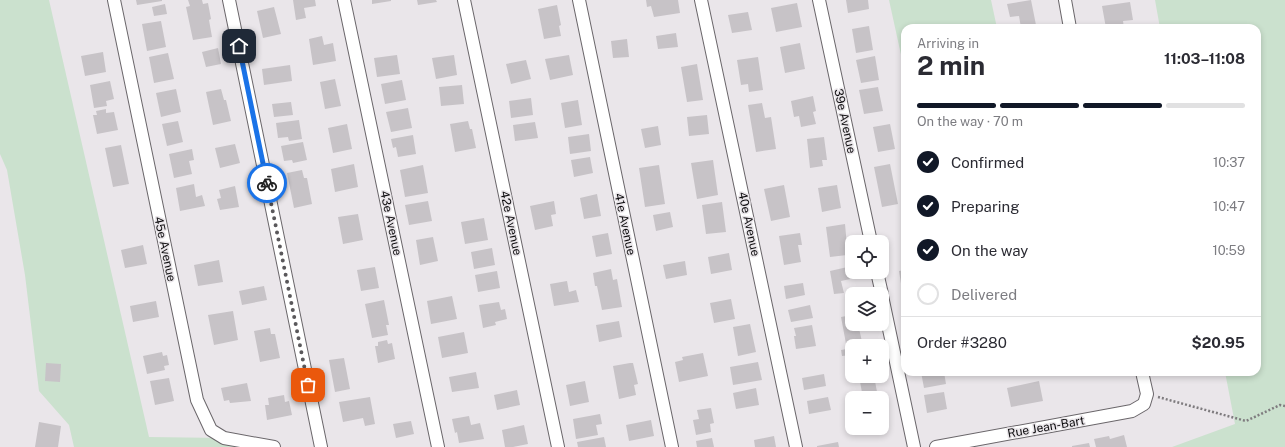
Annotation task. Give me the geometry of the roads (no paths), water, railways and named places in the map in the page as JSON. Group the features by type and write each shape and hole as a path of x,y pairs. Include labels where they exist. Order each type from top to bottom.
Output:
{"street":[{"name":"45e Avenue","path":"114,0 197,400 211,430 224,438 274,447"},
{"path":"229,0 321,447"},
{"name":"43e Avenue","path":"344,0 438,447"},
{"name":"42e Avenue","path":"464,0 558,447"},
{"name":"41e Avenue","path":"579,0 672,447"},
{"name":"40e Avenue","path":"701,0 796,447"},
{"name":"39e Avenue","path":"819,0 869,235"},
{"path":"1065,0 1069,24"},
{"path":"889,328 914,447"},
{"name":"Rue Jean-Bart","path":"936,447 1132,411 1144,404 1147,394 1143,376"}]}
